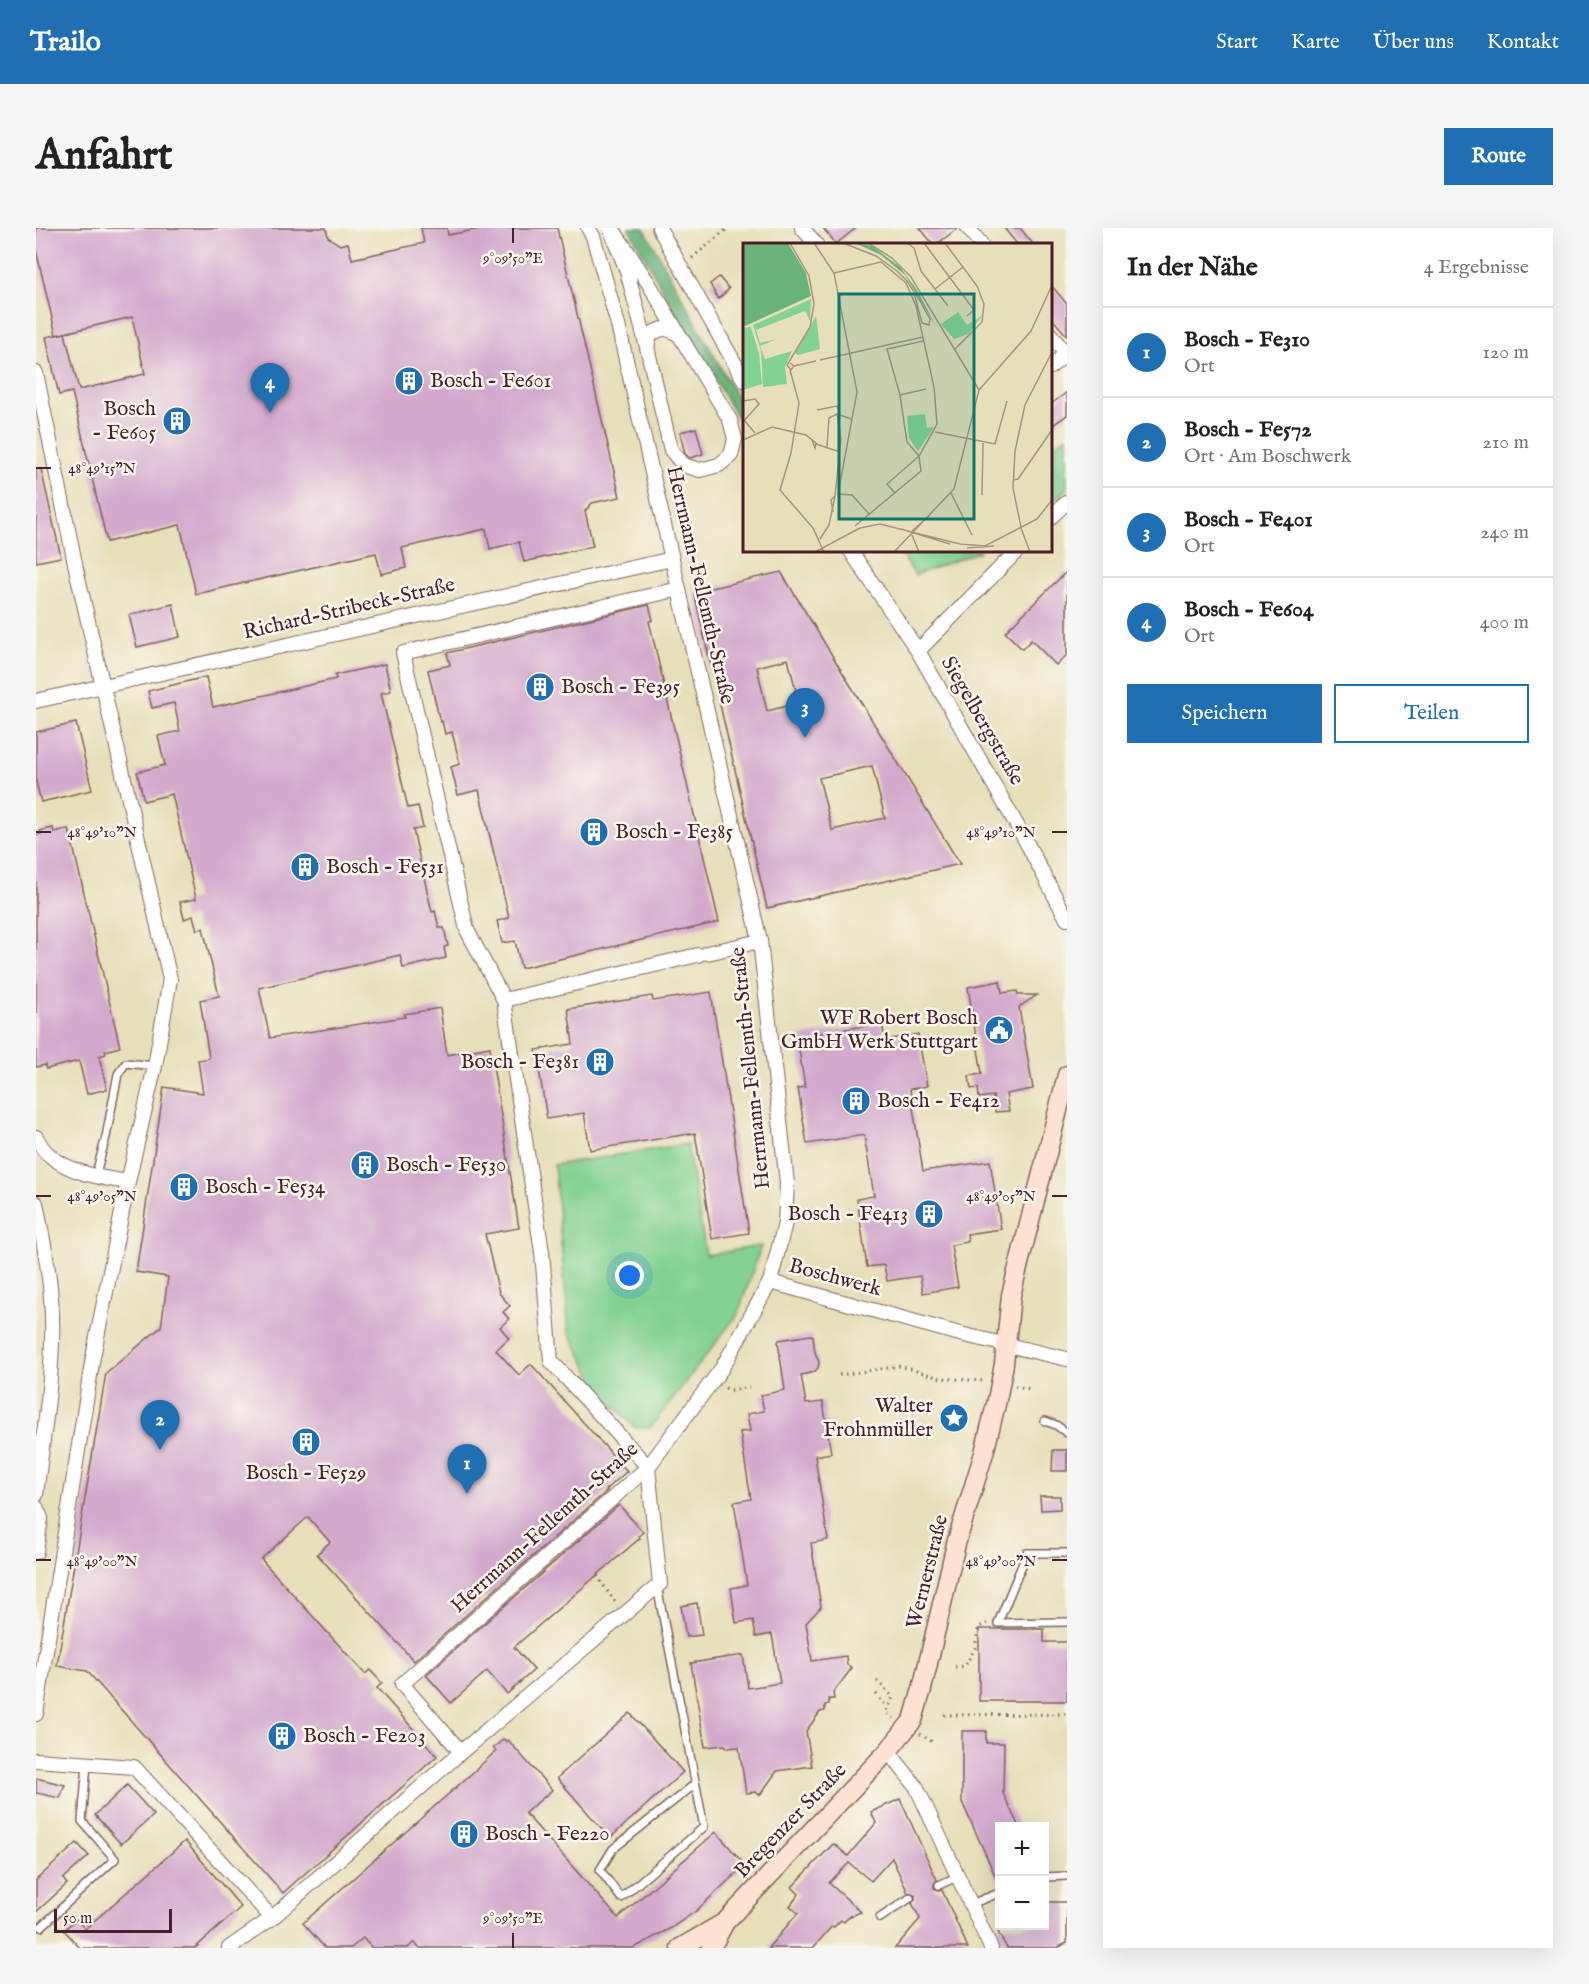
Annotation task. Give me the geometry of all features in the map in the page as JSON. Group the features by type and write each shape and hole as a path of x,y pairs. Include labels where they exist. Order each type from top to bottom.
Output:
{"main road":[{"name":"Wernerstraße","path":"888,1751 908,1727 916,1713 956,1544 987,1443 1001,1384 1011,1294 1067,1075"},
{"name":"Bregenzer Straße","path":"711,1948 725,1922 888,1751"},
{"name":"Bregenzer Straße","path":"680,1946 725,1922"}],"street":[{"name":"Herrmann-Fellemth-Straße","path":"460,1752 402,1684 648,1467 722,1368 770,1282 785,1223 787,1183 760,941 618,325 593,236 588,228"},
{"path":"611,228 681,337 730,420 735,439 731,455 719,465 700,470 683,465 671,450 627,271 611,228"},
{"path":"659,228 743,378"},
{"path":"802,228 815,243"},
{"path":"968,228 980,243"},
{"path":"647,347 650,335 659,328 670,328 681,337"},
{"path":"1052,336 1066,354 1052,365"},
{"path":"36,373 103,685 170,979 93,1357 36,1714"},
{"path":"1052,516 1067,502"},
{"name":"Siegelbergstraße","path":"851,552 918,651 1023,836 1067,919"},
{"path":"918,651 1016,552"},
{"name":"Richard-Stribeck-Straße","path":"36,701 672,559"},
{"path":"229,1948 272,1918 460,1752 660,1584 648,1467 551,1361 542,1252 504,1000 467,930 403,653 679,589"},
{"path":"504,1000 760,941"},
{"path":"36,1137 46,1152 65,1165 95,1177 128,1182"},
{"path":"36,1203 46,1251 52,1304 52,1348 39,1436 36,1495"},
{"name":"Boschwerk","path":"770,1282 956,1333 1067,1359"},
{"path":"36,1552 38,1514"},
{"path":"888,1751 916,1786 991,1948"},
{"path":"36,1760 134,1767 272,1918"}],"lane":[{"path":"95,1177 118,1074 126,1063 154,1066"},
{"path":"1045,1421 1067,1433"},
{"path":"1067,1553 1027,1553 998,1623 1067,1622"},
{"path":"657,1586 704,1827 621,1898 600,1870 613,1849 695,1784"},
{"path":"41,1927 114,1859 82,1821 87,1765"},
{"path":"939,1885 959,1876"},
{"path":"1049,1877 1067,1876"},
{"path":"971,1905 995,1895"},
{"path":"880,1918 910,1898"}],"path":[{"path":"680,268 728,228"},
{"path":"839,1375 900,1366 941,1378 962,1378"},
{"path":"711,1383 732,1390 749,1387"},
{"path":"597,1576 623,1614"},
{"path":"955,1667 965,1666 975,1648 978,1628 984,1624 998,1623"},
{"path":"876,1694 885,1705"},
{"path":"944,1715 1067,1714"}],"green space":[{"path":"629,228 644,228 743,408 743,427 681,324"},
{"path":"1067,436 1067,488 1052,503 1052,446"},
{"path":"900,552 978,552 915,575"},
{"path":"687,1144 706,1255 761,1246 738,1314 650,1428 635,1428 600,1391 569,1332 554,1165"}],"building":[{"path":"36,228 326,228 328,237 340,245 348,243 352,259 424,243 421,228 447,228 448,235 485,228 557,228 620,497 592,503 585,511 593,546 524,562 519,542 490,549 486,529 402,548 406,568 381,574 376,553 196,594 180,525 107,542 72,392 59,395 46,337 56,335 36,250","holes":["132,317 145,374 79,390 65,333 60,334"]},
{"path":"823,228 856,228 837,243"},
{"path":"920,228 958,228 938,243 932,243"},
{"path":"1004,228 1020,228 1032,243 1016,243"},
{"path":"719,277 729,289 718,299 710,284"},
{"path":"1052,286 1067,304 1067,336 1052,318"},
{"path":"1067,392 1067,415 1052,426 1052,403"},
{"path":"696,428 703,454 690,458 685,454 680,432"},
{"path":"41,469 61,557 36,562 36,470"},
{"path":"1067,571 1067,655 1056,665 1031,640 1022,649 1005,632"},
{"path":"781,572 960,864 767,908 694,592","holes":["788,659 799,703 767,711 757,667","872,766 885,818 832,830 819,778"]},
{"path":"173,604 180,637 137,647 129,615"},
{"name":"Bosch - Fe385","path":"649,605 653,620 649,621 719,922 521,968 515,941 502,943 497,921 509,918 479,790 458,795 451,767 460,764 452,732 445,734 442,721 440,722 428,670 450,665 447,653"},
{"path":"385,664 391,691 381,693 408,808 418,806 423,828 413,830 432,912 435,911 439,928 444,928 448,946 444,947 446,958 403,968 400,955 259,988 270,1038 405,1017 404,1014 440,1008 447,1055 490,1047 519,1228 485,1234 499,1293 510,1306 503,1312 509,1319 500,1327 509,1338 496,1350 519,1375 531,1364 627,1471 414,1661 317,1554 330,1542 308,1517 261,1559 365,1674 370,1670 382,1683 377,1688 437,1756 283,1893 87,1671 57,1666 106,1373 161,1327 168,1277 136,1272 164,1087 203,1093 198,1060 209,1058 200,1000 219,996 203,928 197,930 193,916 184,919 180,902 196,899 172,794 144,801 137,772 165,765 158,736 180,731 174,703 152,708 148,691 206,677 213,707 336,679 335,675"},
{"path":"76,723 92,790 41,802 36,782 36,732"},
{"path":"53,828 54,832 69,829 120,1047 105,1051 106,1054 99,1056 107,1089 87,1094 79,1061 46,1069 45,1065 36,1067 36,835 41,834 40,831"},
{"name":"WF Robert Bosch GmbH Werk Stuttgart","path":"1000,981 1002,993 1017,991 1018,995 1037,995 1019,1007 1033,1089 1006,1094 1009,1111 995,1112 993,1096 979,1098 978,1088 971,1089 969,1076 982,1074 968,987"},
{"path":"711,992 749,1233 712,1239 695,1133 590,1150 584,1113 547,1119 536,1050 573,1044 568,1009 652,996 653,1001"},
{"path":"882,1023 885,1040 918,1034 927,1086 910,1089 923,1171 990,1161 1001,1229 967,1234 968,1242 951,1245 958,1287 923,1293 920,1276 887,1281 884,1265 867,1267 857,1199 874,1196 864,1135 807,1144 798,1088 805,1087 797,1037"},
{"path":"811,1335 819,1362 818,1368 814,1372 801,1375 806,1404 823,1402 831,1453 815,1456 828,1540 811,1543 821,1607 806,1623 812,1661 846,1656 847,1665 852,1668 833,1693 834,1699 829,1699 829,1704 825,1705 825,1711 820,1712 806,1731 812,1766 777,1771 760,1795 755,1792 746,1793 739,1747 727,1748 725,1745 705,1747 691,1663 743,1655 748,1688 780,1683 772,1634 756,1637 753,1620 736,1623 731,1588 747,1585 734,1502 751,1499 740,1432 750,1431 747,1414 764,1411 761,1395 785,1390 779,1340"},
{"path":"1053,1450 1067,1450 1067,1471 1052,1471"},
{"path":"1040,1496 1060,1496 1060,1509 1041,1510"},
{"path":"619,1505 643,1532 640,1538 514,1647 534,1670 507,1694 487,1671 451,1703 426,1675"},
{"path":"697,1603 702,1635 686,1637 681,1606"},
{"path":"979,1629 1044,1629 1044,1642 1067,1642 1067,1701 979,1701"},
{"path":"630,1713 683,1772 610,1838 557,1778"},
{"path":"962,1731 986,1731 986,1743 1004,1743 1003,1793 1017,1822 995,1822 995,1875 962,1802"},
{"name":"Bosch - Fe220","path":"504,1739 506,1742 508,1740 552,1790 525,1813 618,1918 716,1832 745,1865 696,1911 634,1948 419,1948 414,1942 408,1948 372,1948 363,1938 351,1948 325,1948 303,1923 471,1774 496,1751 493,1748"},
{"path":"36,1778 65,1785 60,1798 36,1793"},
{"path":"127,1785 154,1815 121,1844 95,1815"},
{"path":"900,1799 937,1880 934,1888 942,1890 968,1948 895,1948 920,1919 912,1903 915,1895 908,1893 892,1858 871,1881 849,1863 829,1883 861,1912 832,1926 813,1948 768,1948 798,1913 790,1906 799,1894 792,1887 832,1845 834,1844 848,1856 876,1823 871,1812"},
{"path":"185,1841 241,1907 195,1948 80,1948 64,1930 76,1919 85,1929"},
{"path":"77,1843 89,1856 63,1879 67,1884 36,1912 36,1880"},
{"path":"1049,1902 1067,1902 1067,1943 1057,1948 1007,1948 998,1930 1049,1930"}],"place":[{"name":"Bosch - Fe601","path":"409,381"},
{"name":"Bosch - Fe604","path":"270,413"},
{"name":"Bosch - Fe605","path":"177,421"},
{"name":"Bosch - Fe395","path":"540,687"},
{"name":"Bosch - Fe401","path":"805,738"},
{"name":"Bosch - Fe385","path":"594,832"},
{"name":"Bosch - Fe531","path":"305,867"},
{"name":"WF Robert Bosch GmbH Werk Stuttgart","path":"999,1030"},
{"name":"Bosch - Fe381","path":"600,1062"},
{"name":"Bosch - Fe412","path":"856,1101"},
{"name":"Bosch - Fe530","path":"365,1165"},
{"name":"Bosch - Fe534","path":"184,1187"},
{"name":"Bosch - Fe413","path":"929,1214"},
{"name":"Walter Frohnmüller","path":"954,1418"},
{"name":"Bosch - Fe529","path":"306,1442"},
{"name":"Bosch - Fe572","path":"160,1450"},
{"name":"Bosch - Fe310","path":"467,1494"},
{"name":"Bosch - Fe203","path":"282,1736"},
{"name":"Bosch - Fe220","path":"464,1834"}]}
